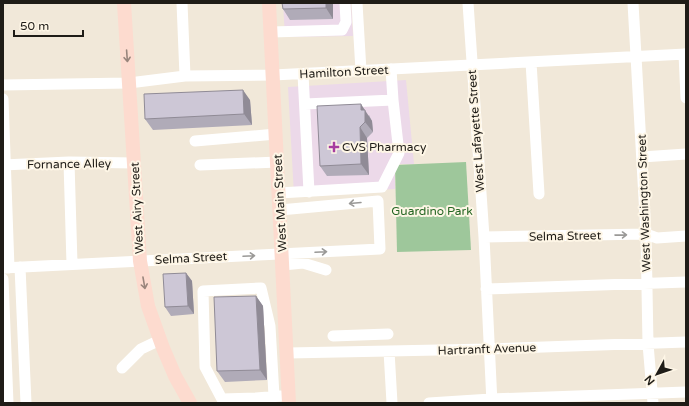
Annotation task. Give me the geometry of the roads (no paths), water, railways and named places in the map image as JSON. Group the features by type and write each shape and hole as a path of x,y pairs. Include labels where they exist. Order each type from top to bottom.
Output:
{"main road":[{"name":"West Airy Street","path":"124,3 140,260 148,306 175,376 190,403"},
{"name":"West Main Street","path":"269,3 288,353 289,400"}],"street":[{"path":"182,3 185,76"},
{"path":"271,32 342,30 346,22 345,3"},
{"path":"357,3 361,71"},
{"name":"West Lafayette Street","path":"468,3 484,237 492,401"},
{"name":"West Washington Street","path":"633,3 646,234 648,344 652,398"},
{"name":"Hamilton Street","path":"3,85 129,83 185,76 303,74 685,54"},
{"path":"685,54 686,98"},
{"path":"531,62 539,194"},
{"path":"279,193 382,187 399,153 391,69"},
{"path":"303,74 308,192"},
{"path":"3,99 4,165 11,268 26,403"},
{"path":"305,104 393,100"},
{"path":"195,141 276,134"},
{"path":"642,157 686,154"},
{"path":"69,162 72,264"},
{"name":"Fornance Alley","path":"4,165 69,162 135,163"},
{"path":"200,165 278,162"},
{"path":"280,210 378,201 380,249 283,260"},
{"name":"Selma Street","path":"484,237 646,234 657,238 686,236"},
{"name":"Selma Street","path":"11,268 140,260 283,260"},
{"path":"283,260 303,263 326,270"},
{"path":"3,279 8,403"},
{"path":"486,289 686,282"},
{"path":"274,396 270,326 261,288 202,291 205,367 223,401 256,401 274,396 289,400"},
{"path":"333,336 388,334"},
{"path":"350,335 352,352"},
{"path":"122,368 141,349 160,340"},
{"name":"Hartranft Avenue","path":"288,353 489,349 686,342"},
{"path":"389,351 392,403"},
{"path":"429,403 652,398 686,392"}],"place":[{"name":"CVS Pharmacy","path":"334,147"}],"park label":[{"name":"Guardino Park","path":"432,211"}]}
